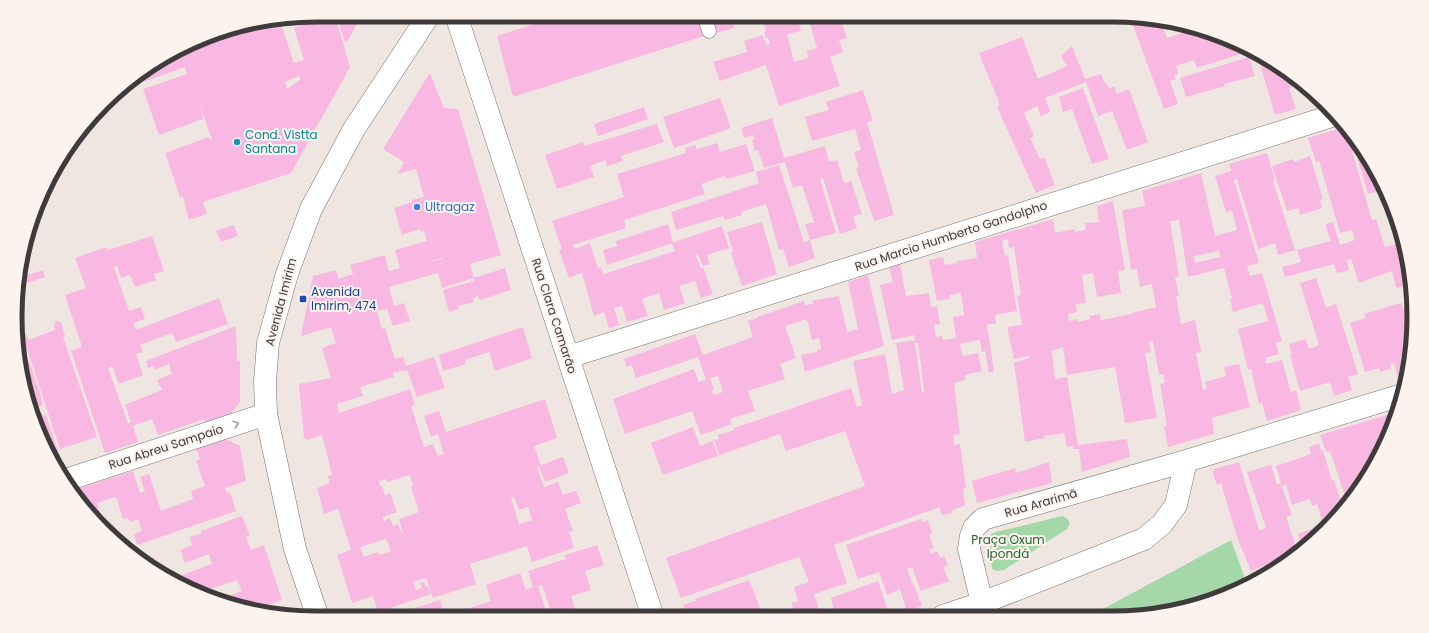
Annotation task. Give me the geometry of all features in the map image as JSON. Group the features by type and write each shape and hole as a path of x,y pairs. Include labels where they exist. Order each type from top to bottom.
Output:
{"street":[{"name":"Avenida Imirim","path":"316,611 295,549 266,414 264,381 268,343 286,274 311,209 354,129 424,22"},
{"name":"Rua Clara Camarão","path":"458,22 651,611"},
{"name":"Rua Marcio Humberto Gandolpho","path":"568,357 1329,117"},
{"name":"Rua Ararimã","path":"982,603 969,549 974,528 983,519 1186,461 1396,397"},
{"name":"Rua Abreu Sampaio","path":"71,478 266,414"},
{"path":"958,611 982,603 1144,539 1162,524 1176,505 1186,461"}],"lane":[{"path":"706,22 709,31"}],"green space":[{"name":"Praça Oxum Ipondá","path":"1062,516 1069,521 1067,529 1004,570 996,571 992,569 989,539 991,534"},
{"path":"1231,540 1245,580 1225,589 1189,601 1170,605 1132,610 1098,611"}],"building":[{"path":"337,22 350,67 291,173 203,202 207,214 189,220 183,197 180,197 165,153 209,137 210,140 212,139 200,107 203,119 159,135 143,89 187,74 185,67 134,85 169,61 204,44 240,32 278,25 281,25 294,63 304,60 294,28 308,23","holes":["299,76 300,80 287,89 285,82"]},
{"path":"338,22 358,22 347,42 345,42"},
{"path":"540,22 700,22 704,36 513,97 497,36"},
{"path":"713,22 733,22 734,28 716,33"},
{"path":"764,22 798,22 801,31 787,34 794,62 808,58 807,51 817,48 809,22 841,22 847,38 839,40 843,52 830,57 840,86 779,106 766,65 720,81 713,62 747,52 744,41 763,35 766,45 770,44 768,37 766,38 764,32 766,31"},
{"path":"1132,23 1154,25 1155,29 1163,27 1167,38 1189,32 1225,44 1244,53 1197,68 1194,60 1176,66 1178,74 1174,75 1176,79 1170,81 1178,104 1164,109"},
{"path":"1022,37 1038,79 1067,66 1061,56 1072,46 1085,79 1101,74 1109,89 1114,86 1117,94 1129,89 1148,142 1127,150 1112,111 1098,116 1086,82 1045,98 1050,112 1041,116 1037,106 1024,113 1034,136 1030,138 1040,159 1044,157 1055,185 1036,193 997,107 1000,105 979,53"},
{"path":"1249,57 1255,76 1224,84 1225,86 1186,97 1180,78"},
{"path":"1259,60 1296,86 1289,88 1296,109 1275,115"},
{"path":"429,74 444,108 458,109 501,255 470,264 474,278 442,288 438,273 389,287 394,306 404,303 410,321 393,326 387,309 377,311 382,329 385,328 395,359 403,357 406,366 434,357 445,388 417,397 407,370 393,373 394,377 360,387 363,396 337,404 339,413 410,389 415,405 411,406 424,447 433,444 438,456 444,454 438,434 431,437 424,416 439,411 446,432 545,399 557,438 534,446 541,465 563,457 569,473 545,482 539,466 537,467 544,487 558,482 563,495 576,491 581,503 565,509 573,531 569,532 574,548 532,562 527,546 470,564 476,584 433,598 426,578 413,582 416,590 422,588 420,583 424,582 426,587 428,586 431,594 378,611 373,596 352,603 337,555 351,550 338,509 324,514 317,488 330,483 328,476 332,475 322,435 307,440 304,438 299,384 331,378 322,348 336,343 331,327 301,336 313,276 336,270 338,279 353,274 350,265 385,255 389,271 400,268 395,250 427,241 424,231 421,232 420,229 402,235 394,208 412,202 412,200 424,197 416,169 398,174 404,162 383,149","holes":["410,475 413,486 411,487 419,512 399,519 402,534 398,524 393,526 390,518 384,521 382,517 397,512 390,493 385,495 379,481 386,479 387,482","514,497 519,510 528,507 532,520 519,524 511,498","386,539 391,551 379,555 378,552 364,557 360,547"]},
{"path":"1083,88 1109,159 1092,164 1072,109 1063,112 1059,97"},
{"path":"863,90 873,121 867,122 894,215 874,221 856,168 859,167 854,152 861,150 855,129 812,141 805,117 829,110 826,102"},
{"path":"720,98 731,128 674,148 663,117"},
{"path":"1310,98 1316,103 1312,104"},
{"path":"644,107 648,119 598,136 594,124"},
{"path":"772,118 784,158 825,146 829,162 837,160 844,183 851,181 862,214 853,216 857,228 840,234 823,178 820,179 836,233 810,240 805,224 814,222 802,185 793,188 785,162 764,168 758,150 755,151 752,140 755,139 754,135 744,138 741,128"},
{"path":"657,124 664,142 621,156 623,161 607,166 605,160 590,166 594,177 557,189 545,155 583,142 584,146"},
{"path":"1339,129 1355,150 1352,151 1372,220 1376,219 1385,247 1398,243 1405,286 1396,288 1392,271 1359,283 1351,259 1347,260 1349,270 1337,273 1334,264 1285,277 1282,267 1301,262 1297,250 1331,241 1325,224 1333,222 1340,245 1355,240 1352,230 1340,233 1319,161 1316,162 1308,138"},
{"path":"717,143 720,152 746,144 755,171 727,179 725,176 701,184 705,194 624,220 626,228 573,245 575,249 590,243 598,268 601,267 604,274 675,251 672,243 722,226 729,248 707,255 710,264 703,266 697,253 695,254 701,268 703,267 713,294 701,298 695,281 679,286 685,303 664,310 659,293 642,299 648,316 627,322 622,306 614,308 619,325 609,328 604,312 594,316 582,273 569,278 559,250 562,249 552,221 624,197 617,174 686,153 685,148 695,145 697,149"},
{"path":"1355,150 1368,169 1379,191 1368,194"},
{"path":"1267,153 1275,180 1273,181 1295,250 1278,255 1275,243 1258,249 1237,179 1234,180 1259,263 1247,266 1250,276 1262,273 1282,341 1276,343 1279,354 1265,358 1266,364 1282,360 1291,392 1296,390 1301,410 1267,421 1262,403 1259,404 1251,369 1248,370 1238,329 1268,321 1263,303 1233,312 1230,299 1232,299 1224,268 1188,277 1179,220 1170,221 1179,277 1175,277 1179,296 1176,296 1181,324 1195,320 1201,352 1196,353 1203,390 1207,389 1205,382 1226,376 1224,367 1239,364 1250,407 1212,418 1214,434 1168,447 1164,426 1167,426 1160,384 1165,383 1163,374 1159,375 1153,341 1149,342 1151,352 1145,353 1157,418 1125,423 1115,367 1067,375 1063,347 1052,351 1055,379 1067,377 1078,445 1127,439 1130,457 1082,472 1079,449 1073,449 1073,446 1067,447 1064,433 1044,436 1045,438 1025,442 1014,363 1029,358 1029,356 1014,359 1007,327 1022,325 1017,296 1021,295 1014,247 1009,248 1008,239 1002,241 1005,256 1008,255 1017,311 995,315 996,323 987,325 994,371 989,373 985,351 982,352 980,340 960,344 963,356 978,353 982,371 965,375 965,380 954,383 960,434 953,435 954,445 960,444 966,488 963,488 965,506 952,510 953,513 941,515 940,507 834,545 847,583 814,594 820,611 790,611 793,610 792,603 798,601 794,587 809,582 799,557 681,598 666,558 865,486 845,431 786,451 780,434 719,455 714,440 719,439 718,435 735,430 734,428 851,388 857,407 862,405 853,361 885,354 892,394 904,390 896,343 915,340 914,335 892,340 880,285 893,282 889,268 900,264 906,296 929,293 931,307 937,306 940,324 934,325 936,337 942,336 943,340 956,338 953,317 964,315 961,293 949,295 950,299 937,301 929,260 943,257 945,265 957,263 957,261 977,258 975,242 1053,219 1055,233 1074,229 1075,232 1086,230 1085,223 1099,222 1097,206 1113,201 1125,270 1118,271 1121,293 1097,297 1093,273 1082,275 1086,303 1076,304 1077,312 1068,314 1069,321 1077,319 1078,322 1090,319 1090,316 1100,314 1101,320 1132,314 1156,307 1152,284 1140,287 1137,269 1131,270 1122,210 1145,206 1142,191 1201,173 1215,236 1237,230 1232,210 1226,212 1215,176 1231,171 1229,164","holes":["1219,251 1220,257 1195,263 1194,256","915,343 918,343 924,391 922,392"]},
{"path":"1310,156 1323,199 1320,200 1322,208 1300,215 1298,208 1287,211 1272,166 1293,159 1294,162"},
{"path":"779,165 804,242 810,240 815,258 789,267 783,249 779,250 766,204 741,212 742,215 725,220 723,216 676,230 671,212 759,183 756,172"},
{"path":"762,222 777,274 742,286 731,253 733,252 727,232"},
{"path":"668,224 673,243 607,265 603,250 617,246 616,241"},
{"path":"234,225 238,236 221,242 216,231"},
{"path":"152,236 164,271 154,274 156,280 135,287 130,275 121,278 117,266 114,267 129,311 141,307 145,319 133,323 136,330 219,298 228,324 176,342 172,333 140,345 143,352 136,354 143,375 119,384 112,366 108,368 128,423 131,422 125,405 162,390 157,380 172,374 169,364 154,370 153,366 148,368 146,361 236,326 237,362 240,361 240,402 229,416 205,423 204,419 158,435 152,419 133,426 138,442 105,453 71,351 82,347 65,295 86,288 75,258 107,247 108,250"},
{"path":"505,268 511,290 480,300 478,296 473,298 474,302 458,306 459,309 449,312 443,290 474,281 473,279"},
{"path":"43,270 45,277 24,284 25,276"},
{"path":"868,275 884,346 805,372 801,355 817,352 817,350 821,349 819,338 812,340 807,319 785,326 796,358 780,364 785,379 748,391 755,411 730,419 732,424 701,435 692,411 625,434 613,399 694,369 699,382 706,379 698,357 636,378 632,365 627,367 624,359 695,334 703,355 753,337 748,321 758,318 757,317 804,301 805,305 813,304 812,301 839,296 847,332 858,329 848,282","holes":["718,376 723,392 714,395 710,378"]},
{"path":"1316,278 1326,308 1336,304 1358,374 1348,377 1352,390 1334,396 1330,382 1300,391 1290,355 1292,354 1289,344 1306,339 1309,349 1319,345 1300,283"},
{"path":"1401,303 1403,309 1407,308 1406,336 1401,376 1398,377 1394,363 1390,365 1391,369 1380,372 1379,368 1365,372 1350,323 1366,318 1364,314"},
{"path":"56,321 61,322 65,336 63,337 97,437 60,449 27,349 25,350 43,405 37,407 32,393 25,355 23,333 25,333 29,340 55,330 54,326"},
{"path":"523,327 532,358 495,371 489,352 465,360 466,364 443,371 439,355"},
{"path":"42,413 43,416 46,415 64,468 52,447 39,414"},
{"path":"1390,414 1385,429 1374,453 1371,454 1372,456 1368,464 1346,496 1323,523 1317,504 1312,506 1310,499 1292,505 1286,485 1282,486 1292,515 1286,517 1296,547 1276,561 1251,571 1237,537 1221,483 1217,485 1213,474 1214,469 1239,462 1259,530 1266,528 1247,472 1271,465 1277,484 1281,483 1276,466 1311,454 1309,447 1319,443 1321,451 1323,450 1332,481 1334,480 1340,498 1345,496 1330,451 1326,452 1320,435"},
{"path":"693,427 700,446 713,441 718,456 663,475 651,443"},
{"path":"225,439 240,446 246,481 225,488 227,493 230,492 236,511 137,545 134,534 142,531 138,519 130,522 128,518 123,519 116,497 97,503 102,518 78,489 133,471 140,493 145,491 140,477 149,474 161,511 193,499 191,491 205,486 196,461 200,459 196,449"},
{"path":"1049,462 1052,483 977,503 972,481 1015,468 1016,473"},
{"path":"242,516 250,536 246,537 251,550 264,545 282,600 266,606 240,601 227,597 242,591 237,580 207,590 178,577 212,564 209,554 185,563 180,550 192,545 190,537 202,533 201,531"},
{"path":"921,519 923,522 928,520 932,533 929,535 934,548 929,550 930,554 937,551 940,558 944,556 948,565 943,567 949,581 921,591 912,567 907,569 922,606 907,611 900,589 887,595 879,572 858,579 846,545"},
{"path":"1320,526 1301,543 1298,534"},
{"path":"597,545 604,565 585,571 591,590 571,596 576,611 551,611 542,585 538,586 546,611 460,611 491,601 486,585 520,573 526,590 533,587 528,571 566,559 565,555"},
{"path":"749,580 761,611 686,611 683,605 696,601 695,599"},
{"path":"878,581 887,607 875,611 831,611 834,610 831,598"},
{"path":"440,600 443,611 405,611"},
{"path":"284,605 285,609 278,608"}],"place":[{"name":"Cond. Vistta Santana","path":"237,142"},
{"name":"Ultragaz","path":"417,207"},
{"name":"Avenida Imirim, 474","path":"303,299"}]}
